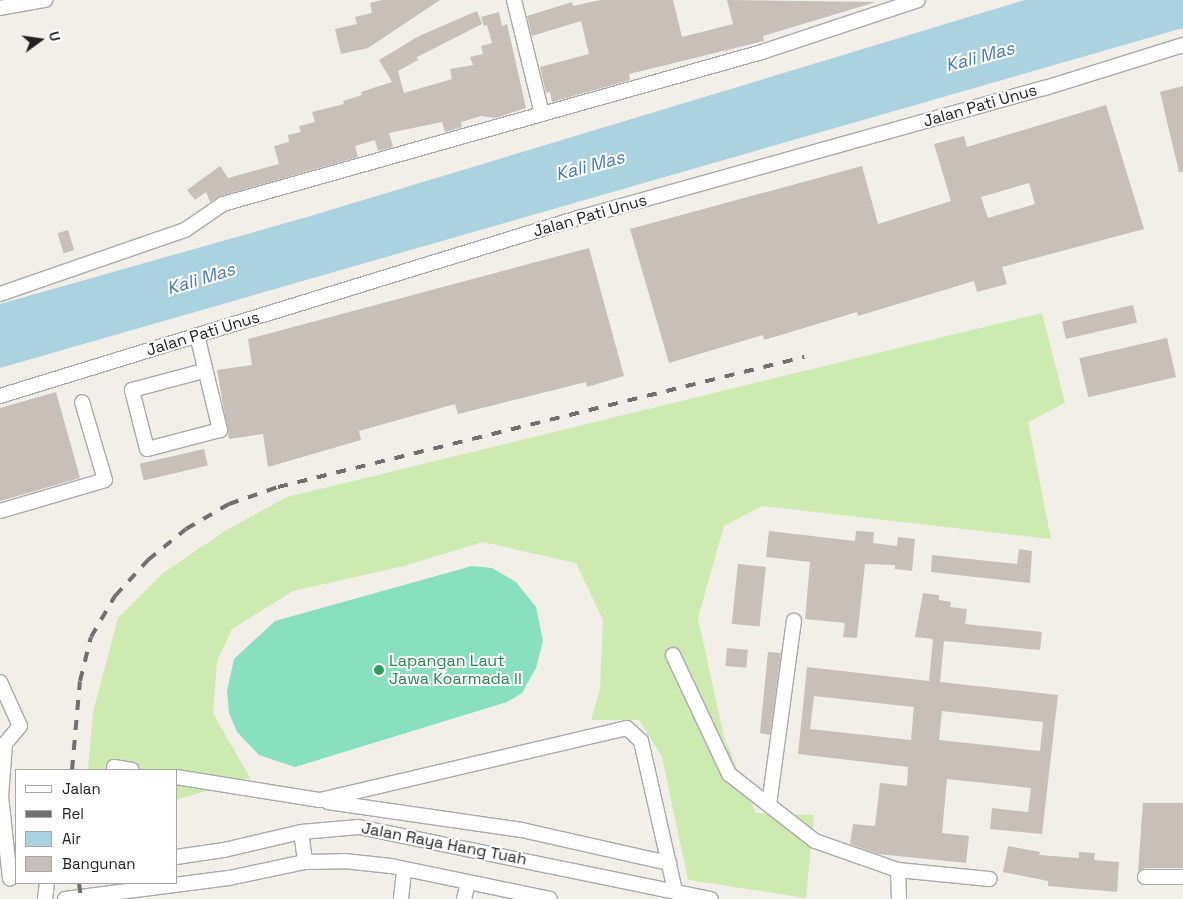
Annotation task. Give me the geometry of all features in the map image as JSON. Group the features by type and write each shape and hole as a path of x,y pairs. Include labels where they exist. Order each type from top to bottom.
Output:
{"street":[{"path":"4,5 45,0"},
{"path":"514,0 542,114"},
{"path":"0,294 185,230 223,204 762,52 918,0"},
{"name":"Jalan Pati Unus","path":"0,396 578,218 1045,88 1183,45"},
{"path":"197,335 204,372 220,430 147,449 132,390 204,372"},
{"path":"0,511 105,480 82,402"},
{"path":"769,805 794,621"},
{"path":"673,655 729,774 815,841 898,870 990,879"},
{"path":"0,682 20,726 5,744 0,796 9,879"},
{"path":"320,800 627,728 641,741 675,891"},
{"path":"114,767 126,769"},
{"path":"178,777 522,830 669,863"},
{"name":"Jalan Raya Hang Tuah","path":"178,857 224,850 301,832 359,827 400,833 711,899"},
{"path":"301,832 305,862"},
{"name":"Jalan Raya Hang Tuah","path":"65,899 228,878 305,862 344,861 404,869 527,897 550,899"},
{"path":"401,899 404,869"},
{"path":"898,870 899,899"},
{"path":"1145,877 1183,877"},
{"path":"464,899 468,883"},
{"path":"45,899 47,884"}],"green space":[{"path":"1042,313 1065,403 1028,422 1051,539 762,506 724,526 698,618 724,737 756,813 814,815 806,898 688,880 662,757 639,720 591,720 600,689 603,620 576,563 483,542 404,566 293,591 232,629 217,661 213,713 250,778 178,799 178,769 88,769 93,712 118,618 163,573 225,531 287,497"},
{"name":"Lapangan Laut Jawa Koarmada II","path":"472,566 492,568 516,582 536,607 543,641 536,668 522,693 507,702 295,767 259,755 237,732 229,713 227,691 234,659 275,621"}],"water":[{"name":"Kali Mas","path":"1025,0 1183,0 1183,28 0,368 0,304 307,217"}],"building":[{"path":"382,0 440,0 368,48 341,54 335,29 357,24 355,17 372,13 370,3"},
{"path":"600,0 673,0 682,37 733,24 727,0 876,2 763,36 764,41 629,74 630,80 552,102 550,92 546,93 540,67 589,54 581,21 532,36 527,16 572,2 573,6"},
{"path":"477,11 482,24 417,57 418,60 398,71 404,93 452,79 450,69 473,65 470,57 483,54 481,46 492,43 487,25 484,26 481,17 499,12 502,26 507,24 526,108 495,118 481,116 461,122 462,127 445,132 442,122 389,133 393,147 378,151 375,140 355,146 358,157 221,196 210,202 206,192 195,200 187,190 220,166 228,178 279,164 274,146 289,142 288,135 301,132 299,126 315,122 312,112 344,104 343,101 362,95 361,92 392,82 379,60 419,36"},
{"path":"1183,86 1183,172 1179,172 1160,92"},
{"path":"1106,105 1144,229 1002,267 1007,284 977,292 974,281 858,316 857,312 764,340 763,335 669,363 630,229 862,166 878,224 951,201 934,144 964,136 967,147","holes":["1029,183 1035,204 988,218 981,197"]},
{"path":"68,230 74,250 64,253 57,233"},
{"path":"589,248 624,376 587,387 586,382 458,414 455,404 359,431 361,440 268,467 263,434 229,439 217,370 252,365 248,339"},
{"path":"1133,305 1137,323 1066,339 1062,321"},
{"path":"1167,338 1176,377 1088,397 1079,358"},
{"path":"56,392 80,478 0,501 0,408"},
{"path":"204,449 208,466 144,480 140,464"},
{"path":"769,531 855,541 856,531 874,532 873,543 897,546 898,537 915,539 912,571 895,569 895,565 865,564 857,638 843,637 845,623 805,619 810,562 766,557"},
{"path":"1019,549 1032,551 1030,583 931,572 932,555 1017,564"},
{"path":"738,564 766,567 760,627 732,624"},
{"path":"923,593 939,595 939,600 951,602 950,607 967,609 965,624 1042,632 1040,650 944,641 940,682 1058,695 1042,834 990,829 992,808 1028,812 1031,788 947,779 942,833 969,836 966,863 878,854 850,844 853,824 875,826 880,783 907,786 908,767 798,754 807,667 929,681 933,639 915,637","holes":["814,696 914,707 911,740 810,729","942,711 1043,722 1040,751 939,740"]},
{"path":"727,648 748,650 746,668 725,666"},
{"path":"768,652 781,653 770,735 760,733"},
{"path":"1143,803 1183,803 1183,868 1145,868 1138,871"},
{"path":"1008,846 1040,852 1039,855 1079,858 1079,852 1095,853 1094,860 1119,862 1117,892 1048,886 1048,881 1003,872"}],"railway":[{"path":"72,769 80,681 91,637 115,596 148,560 186,529 229,504 278,487 804,357"},
{"path":"79,884 81,899"}],"place":[{"name":"Lapangan Laut Jawa Koarmada II","path":"379,670"}]}
